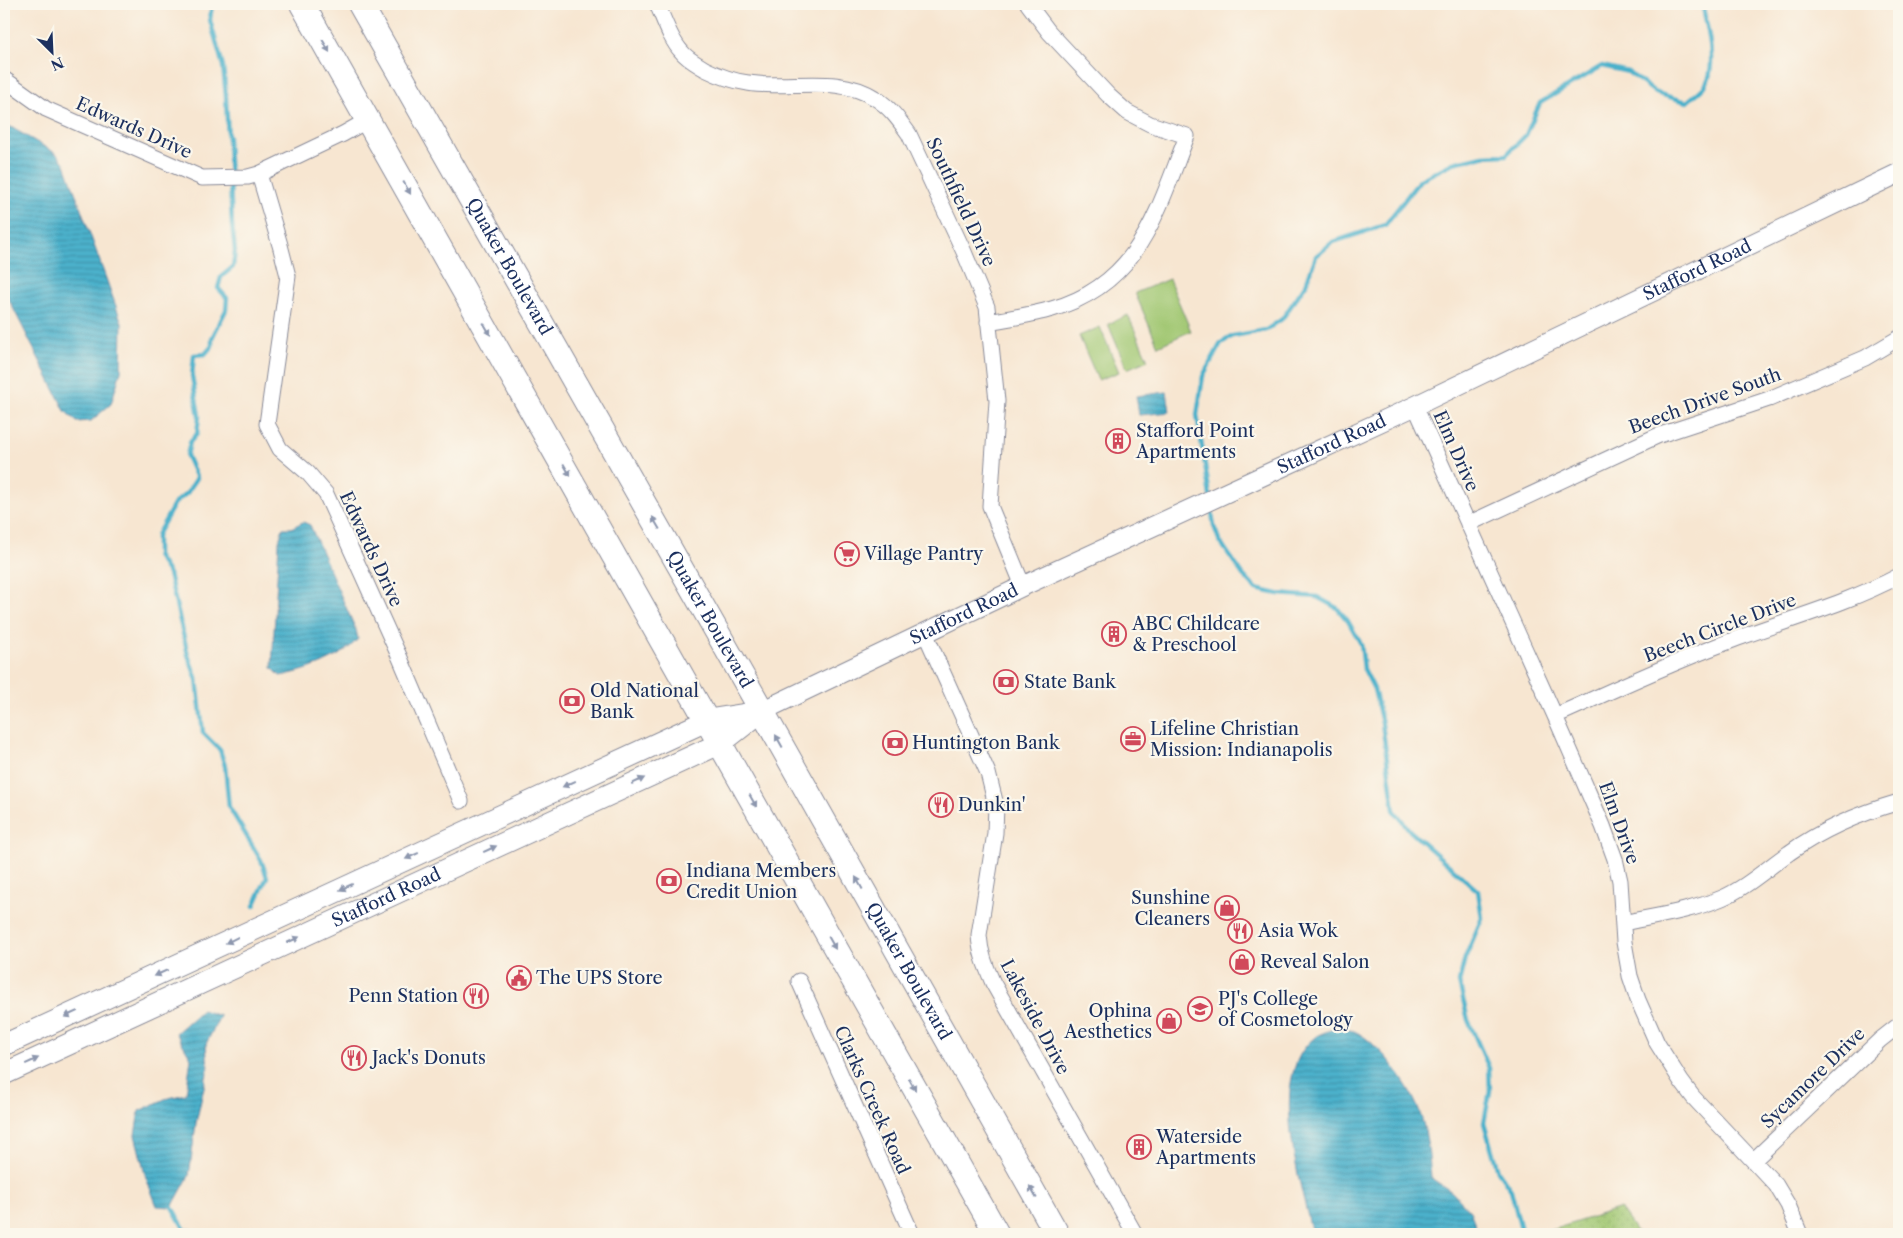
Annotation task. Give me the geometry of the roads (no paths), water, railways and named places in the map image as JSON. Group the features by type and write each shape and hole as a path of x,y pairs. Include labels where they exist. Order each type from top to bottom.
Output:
{"main road":[{"path":"302,4 997,1234"},
{"name":"Quaker Boulevard","path":"360,4 1057,1234"},
{"name":"Stafford Road","path":"4,1045 708,720 762,711"},
{"name":"Stafford Road","path":"4,1074 721,743 762,711"}],"street":[{"name":"Southfield Drive","path":"657,4 681,51 696,64 713,73 750,84 824,84 846,87 875,98 898,118 909,134 919,152 987,308 997,401 990,506 1023,586"},
{"path":"988,322 1052,309 1075,301 1105,284 1133,256 1146,236 1187,136 1150,124 1127,112 1108,95 1049,32 1028,4"},
{"name":"Edwards Drive","path":"4,79 46,109 202,178 253,175 343,134 368,120"},
{"name":"Stafford Road","path":"762,711 1023,586 1415,406 1899,173"},
{"name":"Edwards Drive","path":"253,175 288,276 267,424 280,449 308,473 326,494 400,658 461,801"},
{"name":"Beech Drive South","path":"1468,524 1657,436 1770,399 1865,358 1899,338"},
{"name":"Elm Drive","path":"1415,406 1556,716 1603,826 1620,881 1624,942 1630,976 1638,1000 1657,1043 1680,1081 1754,1160 1780,1192 1788,1205 1800,1234"},
{"name":"Beech Circle Drive","path":"1556,716 1684,658 1843,602 1899,576"},
{"name":"Lakeside Drive","path":"925,633 988,773 996,805 995,833 979,935 983,961 993,983 1135,1234"},
{"path":"1623,923 1670,914 1723,897 1804,843 1831,829 1899,802"},
{"name":"Clarks Creek Road","path":"799,981 912,1234"},
{"name":"Sycamore Drive","path":"1754,1160 1880,1040 1899,1025"}],"water":[{"path":"4,123 57,154 65,164 122,323 121,371 111,404 91,421 77,422 65,411 4,290"},
{"path":"1167,392 1170,412 1139,415 1136,396"},
{"path":"303,522 310,525 356,630 358,639 342,653 322,664 280,676 272,668 279,541 283,528 291,528"},
{"path":"202,1010 220,1016 206,1044 208,1069 196,1123 189,1176 172,1207 157,1206 146,1178 135,1135 139,1111 165,1099 186,1094 191,1058 176,1033"},
{"path":"1331,1030 1352,1030 1359,1033 1382,1053 1400,1076 1416,1103 1425,1129 1431,1178 1452,1192 1470,1211 1479,1234 1312,1234 1295,1160 1289,1104 1292,1078 1300,1056 1316,1037"}],"waterway":[{"path":"212,4 210,20 223,66 226,97 235,251 233,267 221,277 218,288 227,298 226,310 212,338 212,346 205,354 194,355 192,376 199,416 197,434 190,442 187,456 197,478 187,493 175,503 157,535 157,556 169,574 188,655 197,680 203,733 220,750 225,766 229,807 261,860 267,877 254,906"},
{"path":"1210,496 1197,415 1203,376 1221,343 1233,336 1266,330 1282,319 1306,284 1316,256 1333,242 1385,225 1420,180 1453,163 1483,156 1506,155 1526,135 1540,103 1602,66 1628,72 1656,93 1687,102 1705,86 1711,68 1710,46 1702,4"},
{"path":"1211,506 1214,526 1219,540 1243,575 1256,589 1278,594 1317,597 1337,608 1348,621 1361,644 1364,669 1374,689 1382,723 1394,810 1410,831 1478,891 1482,918 1465,958 1459,982 1468,1020 1489,1068 1490,1091 1484,1123 1498,1171 1511,1190 1522,1234"},
{"path":"172,1207 185,1230 208,1234"}],"place":[{"name":"Stafford Point Apartments","path":"1118,441"},
{"name":"Village Pantry","path":"847,554"},
{"name":"ABC Childcare & Preschool","path":"1114,634"},
{"name":"State Bank","path":"1006,682"},
{"name":"Old National Bank","path":"572,701"},
{"name":"Lifeline Christian Mission: Indianapolis","path":"1133,739"},
{"name":"Huntington Bank","path":"895,743"},
{"name":"Dunkin'","path":"941,805"},
{"name":"Indiana Members Credit Union","path":"669,881"},
{"name":"Sunshine Cleaners","path":"1227,908"},
{"name":"Asia Wok","path":"1240,931"},
{"name":"Reveal Salon","path":"1242,962"},
{"name":"The UPS Store","path":"519,978"},
{"name":"Penn Station","path":"476,996"},
{"name":"PJ's College of Cosmetology","path":"1200,1009"},
{"name":"Ophina Aesthetics","path":"1169,1021"},
{"name":"Jack's Donuts","path":"354,1058"},
{"name":"Waterside Apartments","path":"1139,1147"}]}
